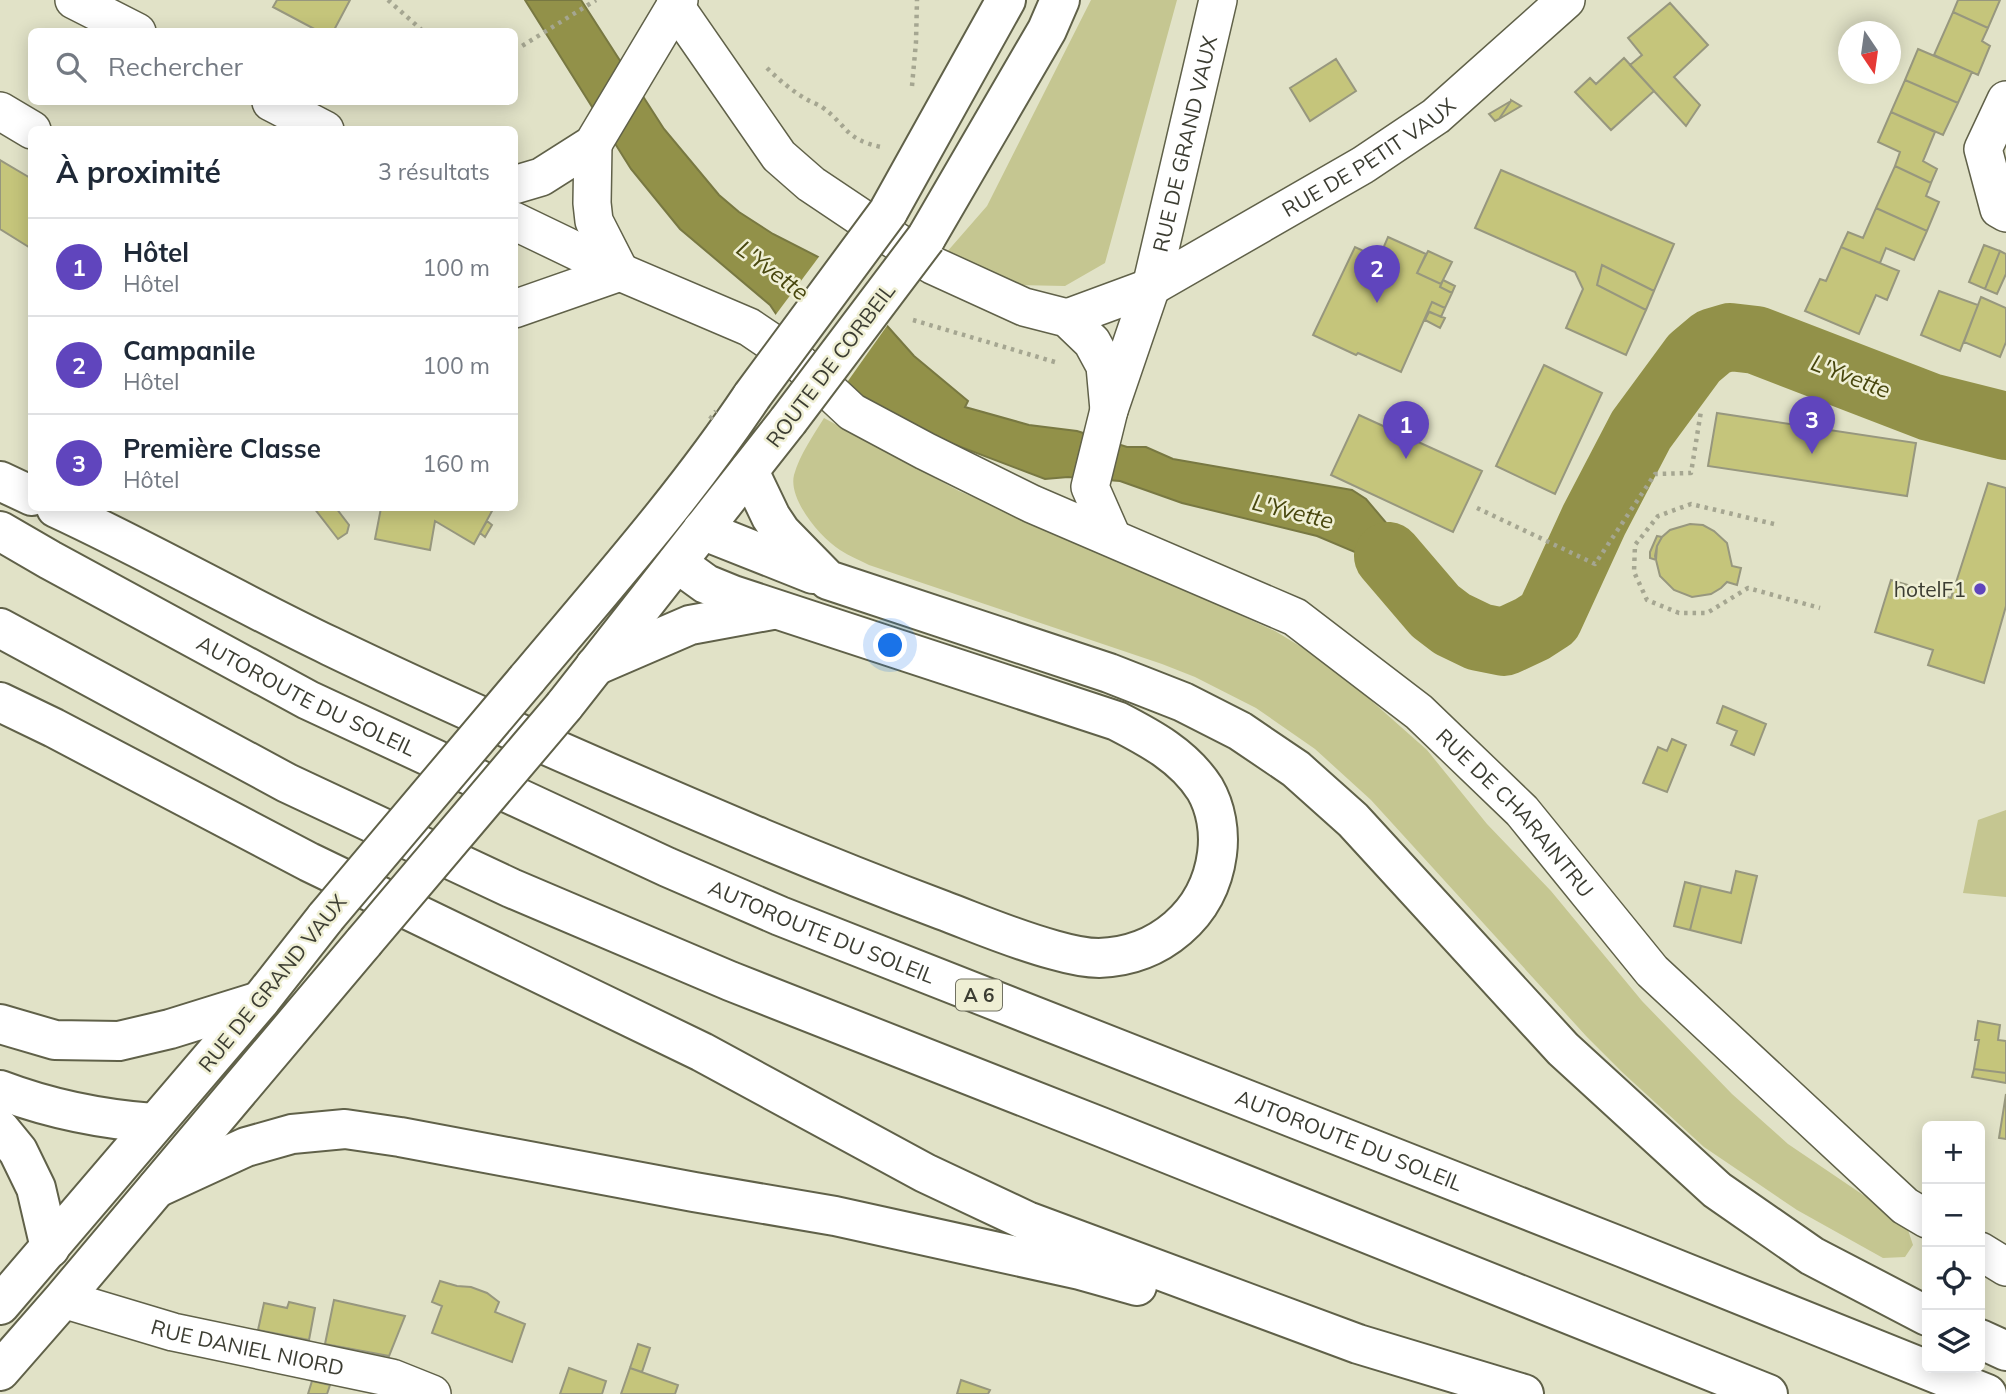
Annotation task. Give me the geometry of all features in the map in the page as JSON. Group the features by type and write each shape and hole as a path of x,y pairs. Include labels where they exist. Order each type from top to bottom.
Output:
{"main road":[{"name":"ROUTE DE CORBEIL","path":"527,679 670,509 888,212 1006,0"},
{"name":"ROUTE DE CORBEIL","path":"564,706 788,421 926,237 1047,30 1060,0"},
{"path":"749,471 780,532 828,580"},
{"path":"0,481 28,494"},
{"path":"670,509 702,530 828,580 1110,673 1183,702 1240,731 1296,769 1353,820 1563,1049 1717,1190 1812,1256 1922,1313"},
{"path":"62,511 330,646 556,749 837,870 1030,944 1079,956 1100,958 1140,950 1174,931 1201,903 1215,868 1218,837 1216,819 1205,789 1173,754 1117,721 733,596 706,583 645,538"},
{"name":"AUTOROUTE DU SOLEIL","path":"0,531 308,700 667,867 780,916 1987,1394"},
{"path":"595,666 690,625 776,610"},
{"path":"0,628 287,783 524,893 730,981 1768,1394"},
{"name":"RUE DE GRAND VAUX","path":"5,1290 50,1248 527,679"},
{"path":"0,702 309,862 702,1052 937,1178 1027,1221 1358,1344 1524,1394"},
{"name":"RUE DE GRAND VAUX","path":"0,1371 564,706"},
{"path":"0,1024 55,1040 119,1041 170,1029 260,1000"},
{"path":"0,1090 35,1103 110,1120 208,1128"},
{"path":"0,1129 18,1152 36,1188 50,1248"},
{"path":"157,1188 246,1147 292,1134 345,1129 835,1216 1080,1270 1285,1327 1358,1344"},
{"path":"1985,1341 2006,1351"}],"street":[{"path":"74,0 129,28"},
{"name":"RUE DE GRAND VAUX","path":"1090,487 1107,419 1151,287 1218,0"},
{"name":"RUE DE PETIT VAUX","path":"1067,318 1151,287 1363,165 1436,116 1566,0"},
{"path":"518,184 541,177 593,144 677,3 779,156 811,184 932,265 1024,307 1067,318 1092,342 1105,366 1107,419"},
{"path":"2006,100 1983,149 1999,209 2006,213"},
{"path":"277,105 317,126"},
{"path":"0,111 28,128"},
{"path":"518,308 620,272 594,221 593,144"},
{"name":"RUE DE CHARAINTRU","path":"518,223 620,272 749,327 792,356 852,412 1032,504 1295,618 1419,712 1522,811 1652,971 1905,1206 1922,1216"},
{"path":"1032,504 1090,487 1112,537"},
{"path":"1985,1254 2006,1267"},
{"name":"RUE DANIEL NIORD","path":"63,1299 173,1332 392,1378 432,1394"}],"path":[{"path":"388,0 420,28"},
{"path":"518,47 596,0"},
{"path":"765,65 782,83 821,107 849,134 865,144 885,147"},
{"path":"1477,508 1595,565 1655,474 1691,473 1701,411"},
{"path":"1774,524 1691,504 1658,516 1635,545 1634,572 1647,600 1679,613 1707,614 1748,588 1820,608"}],"green space":[{"path":"1091,0 1177,0 1105,263 1065,286 1012,285 939,261 987,206"},
{"path":"824,418 959,491 1091,547 1275,631 1331,665 1427,750 1487,824 1551,891 1642,1001 1732,1094 1788,1144 1906,1224 1913,1245 1905,1257 1883,1258 1797,1210 1704,1147 1587,1037 1371,800 1315,749 1256,708 1195,677 1162,664 869,565 832,544 801,507 793,485 800,460"},
{"path":"2006,810 2006,897 1963,893 1978,820"}],"water":[{"path":"525,0 581,0 664,129 719,195 773,234 832,264 914,356 968,401 965,407 1029,425 1077,431 1127,447 1146,447 1173,459 1352,490 1366,499 1442,589 1452,624 1437,647 1379,575 1355,552 1317,536 1182,503 1120,481 1068,477 1045,479 919,431 876,411 785,327 770,305 680,229 631,169"}],"pier":[{"path":"821,254 835,261 889,323 843,388 774,317"}],"building":[{"path":"277,0 350,0 335,28 312,28 273,7"},
{"path":"1958,0 2000,0 1988,28 1953,12"},
{"path":"1670,3 1708,45 1674,77 1700,105 1686,126 1630,65 1642,55 1628,38"},
{"path":"1953,12 1988,28 1982,41 1990,46 1978,75 1934,55"},
{"path":"1918,49 1972,72 1958,103 1905,80"},
{"path":"1624,58 1654,91 1611,130 1575,92 1590,78 1596,84"},
{"path":"1336,59 1356,91 1310,121 1290,88"},
{"path":"1905,80 1958,103 1943,135 1891,112"},
{"path":"1511,101 1521,106 1499,119"},
{"path":"1511,101 1499,119 1495,121 1489,114"},
{"path":"1891,112 1935,132 1923,161 1937,169 1931,183 1895,166 1900,152 1878,142"},
{"path":"0,160 28,177 28,246 0,229"},
{"path":"1895,166 1931,183 1926,196 1939,202 1927,231 1876,208"},
{"path":"1501,170 1674,244 1654,291 1602,265 1597,285 1646,310 1626,355 1566,328 1583,289 1575,272 1475,228"},
{"path":"1876,208 1927,231 1914,260 1886,248 1880,263 1841,247 1848,232 1863,238"},
{"path":"1388,237 1426,254 1417,273 1441,284 1440,287 1452,293 1445,308 1432,302 1401,372 1313,335 1355,247 1379,258"},
{"path":"1984,245 2000,251 1985,289 1969,282"},
{"path":"1841,247 1899,271 1887,300 1876,295 1859,334 1805,311 1820,279 1826,281"},
{"path":"1428,251 1452,262 1441,284 1417,273"},
{"path":"2000,251 2006,254 2006,274 1997,294 1985,289"},
{"path":"1602,265 1654,291 1646,310 1597,285"},
{"path":"1443,280 1455,286 1452,293 1440,287"},
{"path":"1939,291 1978,305 1960,351 1921,335"},
{"path":"1981,297 2006,308 2006,342 2000,357 1964,342"},
{"path":"1432,302 1445,308 1441,317 1428,311"},
{"path":"1429,312 1445,318 1440,328 1425,320"},
{"path":"1544,365 1602,393 1555,494 1496,466"},
{"path":"1717,413 1916,443 1907,496 1708,466"},
{"path":"1359,415 1482,471 1453,532 1331,475"},
{"name":"hotelF1","path":"1988,483 2006,488 2006,606 1984,683 1928,665 1933,650 1875,632 1891,580 1951,598"},
{"path":"316,511 338,511 349,525 347,533 338,539"},
{"path":"380,511 492,511 474,544 435,521 430,550 375,539"},
{"path":"487,521 492,525 485,537 480,533"},
{"path":"1690,524 1703,525 1727,543 1732,566 1741,568 1737,585 1727,582 1711,594 1692,597 1674,590 1660,576 1655,556 1662,537 1670,530"},
{"path":"1657,536 1662,537 1657,546 1656,560 1650,558 1650,552"},
{"path":"1723,706 1766,724 1754,755 1731,745 1737,731 1717,723"},
{"path":"1672,739 1686,745 1667,792 1643,783 1658,747 1667,751"},
{"path":"1736,871 1757,876 1741,943 1690,930 1701,886 1731,893"},
{"path":"1685,882 1701,886 1690,930 1674,926"},
{"path":"1978,1021 2000,1025 1998,1040 2006,1041 2006,1073 1974,1069 1979,1040 1975,1040"},
{"path":"1974,1069 2006,1073 2006,1083 1972,1077"},
{"path":"2006,1094 2006,1139 1999,1138"},
{"path":"440,1281 487,1293 499,1302 495,1312 525,1324 512,1362 432,1333 442,1306 432,1302"},
{"path":"334,1300 405,1316 389,1356 325,1344"},
{"path":"289,1302 315,1308 309,1340 258,1330 264,1303 287,1308"},
{"path":"638,1344 650,1348 642,1372 630,1368"},
{"path":"569,1368 606,1381 602,1394 560,1394"},
{"path":"630,1368 678,1385 675,1394 621,1394"},
{"path":"961,1380 990,1390 988,1394 957,1394"},
{"path":"312,1381 330,1385 327,1394 308,1394"}],"waterway":[{"name":"L'Yvette","path":"1388,556 1435,611 1452,624 1479,637 1504,642 1532,629 1549,618 1594,520 1641,430 1694,358 1713,342 1730,337 1756,340 1930,407 2006,426"}],"place":[{"name":"Campanile","path":"1377,303"},
{"name":"Première Classe","path":"1812,454"},
{"name":"Hôtel","path":"1406,459"},
{"name":"hotelF1","path":"1980,589"}]}
